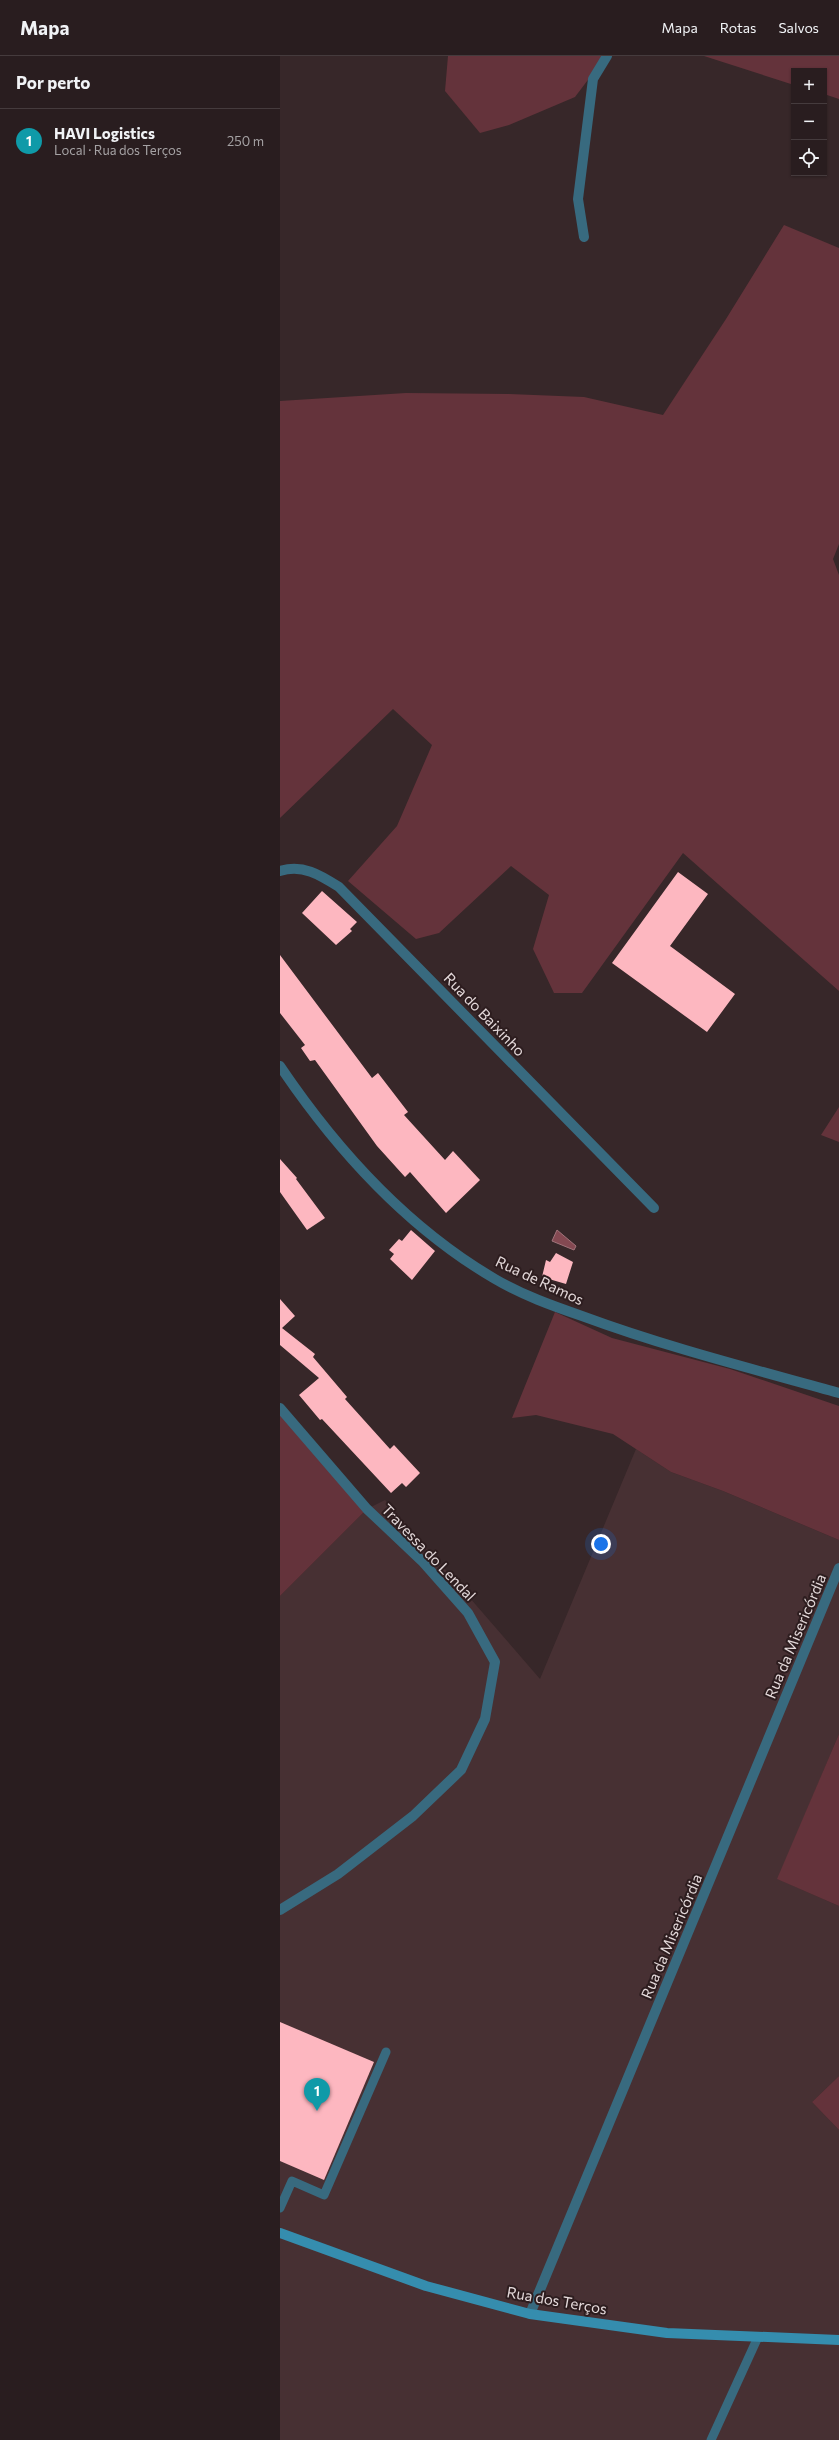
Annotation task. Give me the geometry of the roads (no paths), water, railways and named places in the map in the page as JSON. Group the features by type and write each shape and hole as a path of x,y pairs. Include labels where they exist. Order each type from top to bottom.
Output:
{"street":[{"path":"584,237 578,199 593,79 607,56"},
{"name":"Rua do Baixinho","path":"280,871 289,868 313,871 339,887 654,1208"},
{"name":"Rua de Ramos","path":"280,1066 322,1122 363,1170 406,1212 450,1248 496,1280 558,1308 623,1332 839,1393"},
{"name":"Travessa do Lendal","path":"280,1408 367,1509 422,1561 468,1613 495,1662 485,1719 462,1770 412,1816 338,1874 280,1910"},
{"name":"Rua da Misericórdia","path":"530,2314 839,1568"},
{"name":"Rua dos Terços","path":"280,2233 426,2286 530,2314 667,2333 839,2340"}],"lane":[{"path":"280,2208 292,2182 324,2195 386,2052"},
{"path":"711,2440 758,2337"}],"place":[{"name":"HAVI Logistics","path":"317,2111"}]}
